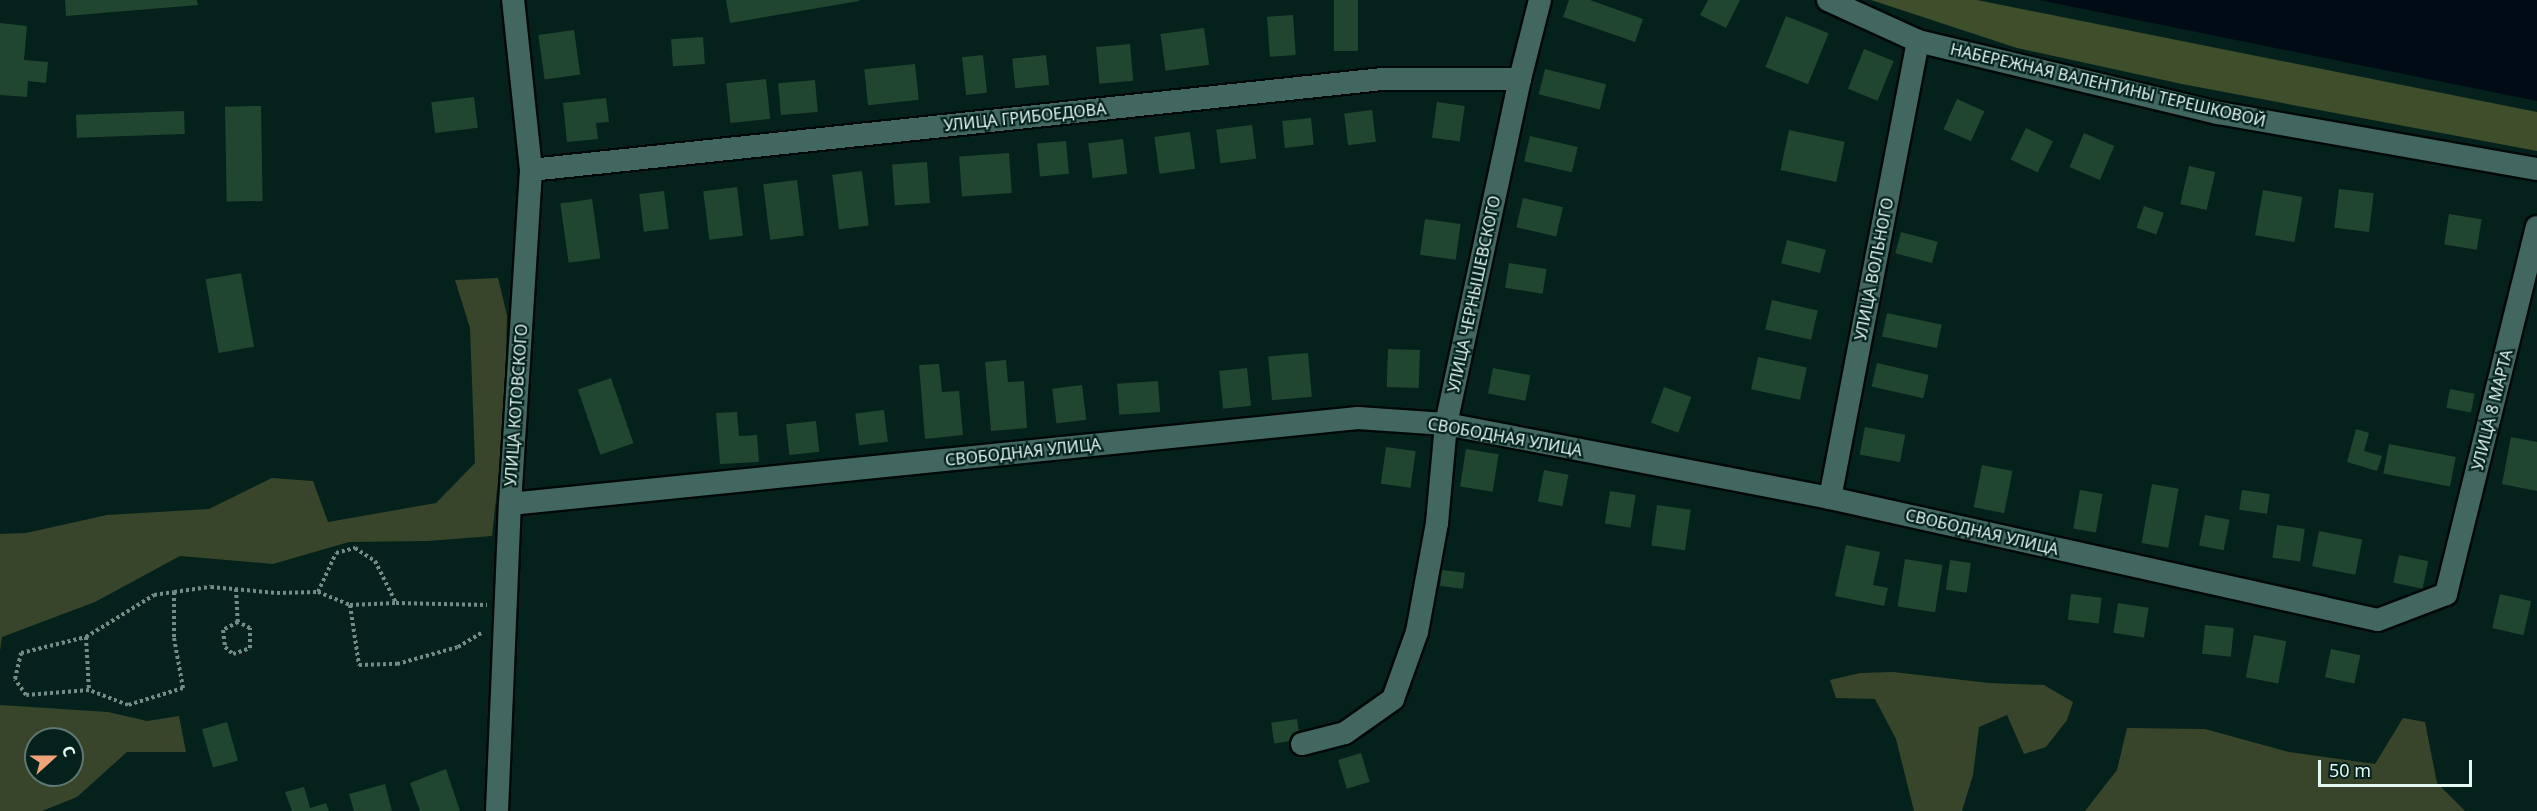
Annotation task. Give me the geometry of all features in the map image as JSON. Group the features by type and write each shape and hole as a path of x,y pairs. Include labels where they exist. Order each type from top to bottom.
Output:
{"street":[{"name":"УЛИЦА КОТОВСКОГО","path":"497,811 496,604 510,504 531,170 513,0"},
{"name":"УЛИЦА ЧЕРНЫШЕВСКОГО","path":"1302,744 1346,733 1393,699 1417,632 1437,523 1446,424 1520,79 1540,0"},
{"name":"НАБЕРЕЖНАЯ ВАЛЕНТИНЫ ТЕРЕШКОВОЙ","path":"1828,0 1918,41 2219,113 2537,169"},
{"name":"УЛИЦА ВОЛЬНОГО","path":"1830,498 1918,41"},
{"name":"УЛИЦА ГРИБОЕДОВА","path":"531,170 1382,79 1520,79"},
{"name":"УЛИЦА 8 МАРТА","path":"2446,594 2537,226"},
{"name":"СВОБОДНАЯ УЛИЦА","path":"510,504 1358,418 1446,424 1830,498 2378,621 2446,594"}],"path":[{"path":"318,592 336,553 355,548 375,561 396,603"},
{"path":"174,592 174,638 183,688 128,705 89,690 26,695 15,679 21,652 86,637 154,595 174,592 211,587 277,593 318,592 350,605 496,604"},
{"path":"236,589 238,622"},
{"path":"485,614 496,604"},
{"path":"350,605 359,665 398,664 458,647 483,633 484,623"},
{"path":"238,622 250,628 250,648 233,654 225,647 223,630 238,622"},
{"path":"86,637 89,690"}],"green space":[{"path":"1871,0 1977,0 2537,112 2537,151 2182,84 2017,48"},
{"path":"498,278 507,315 504,426 492,536 428,541 349,542 273,564 180,556 95,602 2,637 0,651 0,534 26,533 107,515 209,509 272,478 313,481 328,522 436,503 475,463 470,328 455,280"},
{"path":"1893,672 1989,683 2044,685 2073,702 2067,720 2046,747 2024,754 2007,715 1979,727 1973,775 1962,811 1914,811 1896,739 1875,699 1836,698 1830,680 1860,673"},
{"path":"0,705 108,712 147,721 179,716 186,752 127,752 77,797 42,811 0,811"},
{"path":"2403,718 2425,722 2437,783 2465,811 2085,811 2117,770 2127,728 2205,729 2289,752 2375,764"}],"shaded area":[{"path":"2039,0 2537,0 2537,101"}],"building":[{"path":"65,0 197,0 198,5 66,16"},
{"path":"726,0 859,0 859,1 730,23"},
{"path":"1334,0 1358,0 1358,51 1334,51"},
{"path":"1569,0 1590,0 1643,19 1635,42 1563,17"},
{"path":"1708,0 1740,0 1726,28 1700,15"},
{"path":"1293,15 1296,55 1270,57 1267,17"},
{"path":"1786,16 1829,33 1808,84 1765,67"},
{"path":"0,23 27,26 24,60 48,62 46,83 28,81 27,97 0,95"},
{"path":"1204,28 1209,65 1166,71 1160,34"},
{"path":"574,30 580,75 545,80 538,35"},
{"path":"703,37 705,64 673,66 671,39"},
{"path":"1130,44 1133,81 1099,84 1096,47"},
{"path":"1864,49 1894,61 1878,101 1848,89"},
{"path":"983,55 987,93 966,95 962,57"},
{"path":"1046,55 1049,85 1015,88 1012,59"},
{"path":"915,64 919,100 868,105 864,69"},
{"path":"1545,69 1606,84 1600,109 1539,94"},
{"path":"766,79 770,119 730,123 726,83"},
{"path":"815,80 818,112 781,115 778,83"},
{"path":"474,97 478,128 435,133 431,102"},
{"path":"606,98 609,122 596,123 598,139 567,142 563,103"},
{"path":"1957,99 1984,111 1971,141 1944,129"},
{"path":"1437,102 1465,106 1460,142 1432,138"},
{"path":"261,106 263,201 227,202 225,107"},
{"path":"1372,110 1376,142 1348,145 1344,113"},
{"path":"184,111 185,134 77,138 76,115"},
{"path":"1311,118 1314,145 1285,148 1282,121"},
{"path":"1252,125 1256,159 1220,163 1216,129"},
{"path":"2026,128 2053,141 2038,173 2011,159"},
{"path":"1789,130 1845,142 1836,182 1780,170"},
{"path":"1190,132 1195,169 1159,174 1154,137"},
{"path":"2084,133 2114,146 2100,180 2070,167"},
{"path":"1530,136 1578,147 1572,172 1524,161"},
{"path":"1123,139 1127,174 1093,178 1088,143"},
{"path":"1066,141 1069,174 1040,176 1037,144"},
{"path":"1009,153 1012,193 962,196 959,156"},
{"path":"927,162 930,203 895,205 892,164"},
{"path":"2189,166 2215,172 2207,210 2180,204"},
{"path":"862,171 869,226 839,229 832,175"},
{"path":"797,180 804,236 770,240 763,184"},
{"path":"737,187 743,236 709,240 703,191"},
{"path":"2339,189 2374,193 2369,232 2334,228"},
{"path":"2263,190 2302,197 2294,242 2255,235"},
{"path":"664,191 669,229 644,232 639,194"},
{"path":"1523,198 1563,207 1556,236 1516,227"},
{"path":"592,199 600,258 569,263 560,203"},
{"path":"2144,206 2164,213 2156,235 2137,228"},
{"path":"2449,214 2482,219 2477,250 2444,245"},
{"path":"1425,219 1461,224 1456,260 1420,255"},
{"path":"1901,232 1938,242 1932,263 1895,253"},
{"path":"1787,240 1826,250 1820,273 1781,263"},
{"path":"1509,263 1547,269 1543,294 1505,288"},
{"path":"241,273 254,347 219,353 206,279"},
{"path":"1772,300 1818,311 1811,340 1765,329"},
{"path":"1887,313 1942,325 1937,348 1882,336"},
{"path":"1388,349 1420,350 1419,388 1387,387"},
{"path":"1308,353 1312,397 1272,400 1268,356"},
{"path":"1758,357 1807,367 1800,400 1751,389"},
{"path":"1006,360 1008,382 1024,381 1027,428 991,431 985,362"},
{"path":"1877,363 1929,375 1923,398 1872,386"},
{"path":"939,364 942,392 959,391 963,435 925,439 919,365"},
{"path":"1247,368 1251,406 1223,409 1219,371"},
{"path":"1493,368 1530,375 1525,401 1488,394"},
{"path":"611,378 633,443 600,455 578,389"},
{"path":"1158,381 1160,412 1119,415 1117,384"},
{"path":"1082,385 1086,420 1056,423 1052,389"},
{"path":"1664,387 1691,397 1678,433 1651,423"},
{"path":"2450,389 2475,394 2471,412 2446,408"},
{"path":"884,410 888,442 859,445 855,414"},
{"path":"737,412 739,436 757,435 759,462 720,464 716,413"},
{"path":"816,421 819,452 789,455 786,424"},
{"path":"1865,427 1905,435 1900,462 1860,454"},
{"path":"2356,429 2369,433 2364,451 2382,456 2377,471 2347,462"},
{"path":"2511,437 2537,442 2537,491 2502,484"},
{"path":"2389,444 2456,457 2450,486 2383,473"},
{"path":"1386,447 1416,451 1411,488 1381,484"},
{"path":"1466,449 1499,454 1493,492 1460,487"},
{"path":"1982,465 2012,471 2004,513 1974,507"},
{"path":"1544,470 1569,475 1562,506 1538,501"},
{"path":"2152,484 2179,489 2168,548 2142,543"},
{"path":"2080,490 2103,494 2096,532 2073,528"},
{"path":"2242,490 2270,494 2267,514 2239,510"},
{"path":"1610,491 1636,495 1631,528 1605,524"},
{"path":"1657,505 1691,510 1685,550 1651,546"},
{"path":"2205,515 2230,520 2224,550 2199,545"},
{"path":"2277,525 2305,529 2300,562 2272,558"},
{"path":"2319,531 2362,539 2355,575 2312,566"},
{"path":"1846,545 1880,552 1873,585 1888,588 1884,606 1835,596"},
{"path":"2399,555 2428,561 2423,589 2393,582"},
{"path":"1905,559 1943,565 1935,612 1897,606"},
{"path":"1950,560 1971,563 1967,593 1946,590"},
{"path":"1442,570 1465,573 1463,589 1440,586"},
{"path":"2071,594 2102,598 2099,624 2068,620"},
{"path":"2500,594 2531,601 2523,635 2492,628"},
{"path":"2118,603 2149,608 2144,637 2113,633"},
{"path":"2205,625 2234,628 2231,657 2202,654"},
{"path":"2254,635 2286,641 2278,684 2246,677"},
{"path":"2331,649 2360,655 2354,684 2325,677"},
{"path":"1297,719 1300,740 1274,743 1271,723"},
{"path":"227,722 238,760 213,768 202,729"},
{"path":"1361,753 1370,782 1347,789 1338,760"},
{"path":"446,769 460,811 420,811 410,783"},
{"path":"385,784 392,811 354,811 349,794"},
{"path":"304,787 310,808 326,803 329,811 292,811 285,792"}]}
